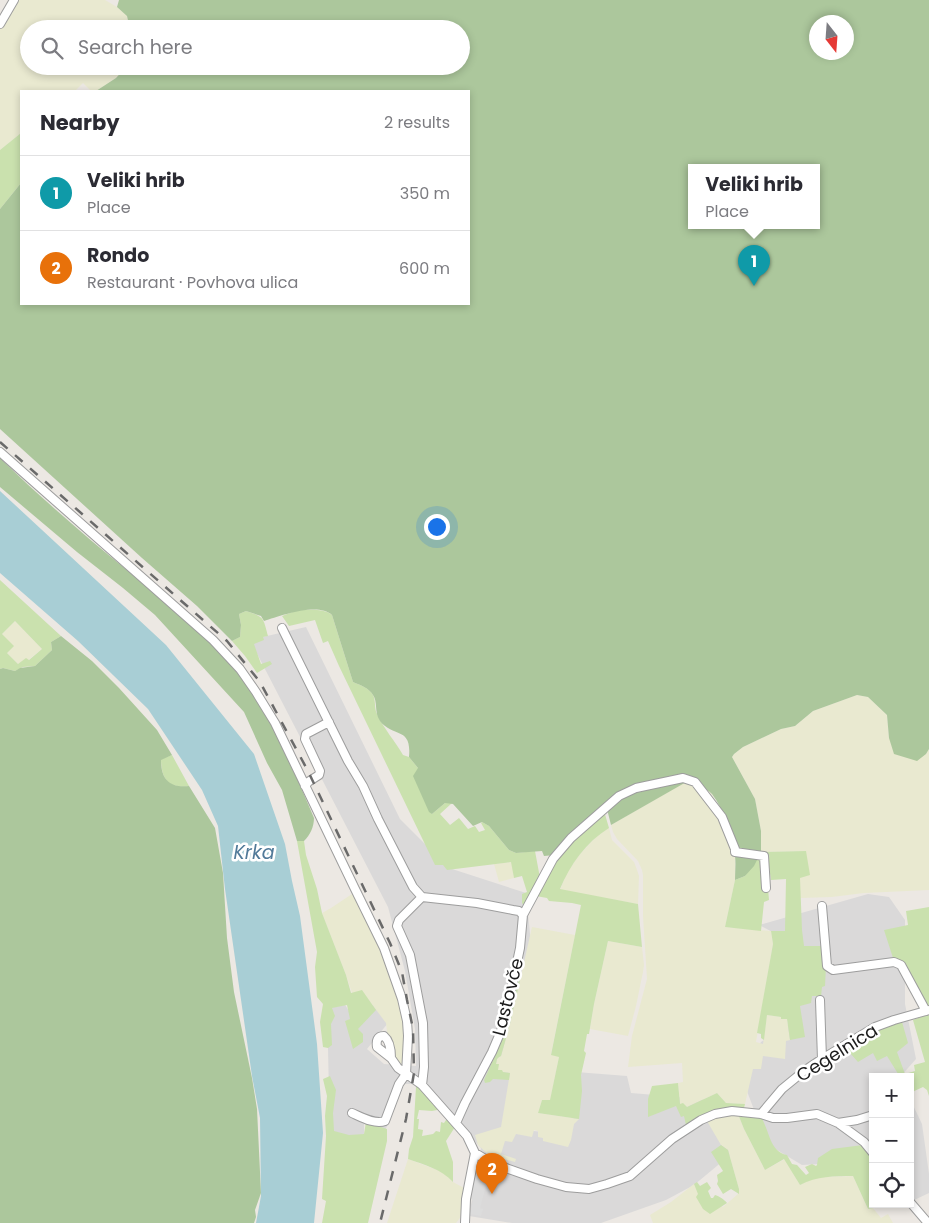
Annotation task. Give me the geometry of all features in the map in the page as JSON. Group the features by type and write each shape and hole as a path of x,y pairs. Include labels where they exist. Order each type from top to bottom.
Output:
{"street":[{"path":"0,24 14,0"},
{"path":"0,452 213,640 240,669 275,723 384,948 402,999 407,1021 406,1074 399,1084 385,1121 381,1122 352,1114"},
{"path":"282,628 413,887 422,897 477,903 519,911 523,915 552,859 571,838 619,796 636,788 683,778 695,782 722,817 735,852 764,856 766,888"},
{"path":"306,786 308,782 319,775 320,771 305,739 306,734 329,722"},
{"path":"422,897 399,920 397,926 410,955 423,1022 424,1067 422,1085"},
{"name":"Cegelnica","path":"761,1114 782,1090 804,1071 822,1059 875,1027 927,1011 901,965 894,962 833,970 828,966 822,906"},
{"name":"Lastovče","path":"456,1123 464,1103 502,1031 520,948 523,915"},
{"path":"820,1000 822,1059"},
{"path":"391,1058 398,1068 422,1085 456,1123 467,1136 475,1153 492,1163 566,1187 588,1189 630,1176 672,1139 701,1120 715,1114 732,1111 761,1114 773,1118 817,1114 838,1123 864,1142 869,1148"},
{"path":"838,1123 869,1116"},
{"path":"466,1223 466,1199 475,1153"},
{"path":"914,1207 928,1223"}],"shaded area":[{"path":"306,627 400,819 449,868 526,893 532,954 524,1130 571,1135 576,1072 627,1076 631,1093 703,1099 741,1146 694,1185 666,1200 601,1223 512,1223 469,1216 481,1148 425,1084 404,1084 385,1131 364,1122 364,1141 330,1138 327,1004 344,1003 355,1021 373,1005 388,1023 367,1049 384,1064 416,1066 415,1029 405,971 388,907 250,640"},
{"path":"868,894 889,897 905,920 905,1004 916,1059 904,1073 869,1073 869,1187 856,1162 802,1165 767,1144 742,1078 761,1042 795,1020 807,950 759,925"},
{"path":"914,1107 922,1124 929,1174 929,1193 914,1200"},
{"path":"473,1172 481,1183 487,1182 480,1208 483,1209 481,1216 470,1214 473,1201 468,1196"}],"green space":[{"path":"16,0 105,0 117,7 127,16 128,20 20,20 20,75 119,75 98,90 90,90 83,83 76,90 20,90 20,134 0,150 0,27"},
{"path":"119,0 929,0 929,749 926,754 917,761 894,754 889,738 887,715 868,697 857,695 813,711 795,726 781,729 743,747 732,757 755,799 761,831 761,852 754,866 745,876 735,880 735,856 730,832 724,816 712,794 698,785 688,781 611,825 607,809 618,800 642,789 681,781 680,776 631,787 619,794 604,805 574,833 555,855 544,856 542,851 516,853 509,850 489,826 482,822 473,826 453,804 445,803 432,814 429,812 413,776 418,768 409,757 408,741 405,736 385,726 380,721 373,695 367,689 353,682 332,615 326,611 309,610 289,613 264,621 261,616 246,611 239,614 241,625 240,637 232,641 197,606 0,429 0,209 20,184 20,305 470,305 470,90 98,90 119,75 470,75 470,20 128,20 127,16 117,7"},
{"path":"20,134 20,184 0,209 0,150"},
{"path":"0,458 63,516 194,628 226,658 254,691 276,731 314,818 311,831 304,841 297,841 282,790 267,763 244,712 155,615 0,487"},
{"path":"0,580 61,636 51,642 52,650 35,666 23,667 15,671 0,669","holes":["15,621 42,649 29,660 26,658 18,664 7,653 14,646 2,634"]},
{"path":"298,610 321,610 332,615 353,682 369,690 374,697 376,712 383,725 403,755 409,757 418,768 432,814 445,803 452,803 440,814 450,825 459,818 468,829 475,826 479,832 485,830 482,822 489,826 509,850 516,853 535,851 540,878 524,906 522,894 527,892 522,876 514,878 511,862 447,870 443,865 435,865 328,641 323,643 315,620 289,626 282,616"},
{"path":"246,611 262,619 268,636 263,637 264,640 254,644 261,664 270,661 272,664 257,673 232,641 240,637 241,625 239,614"},
{"path":"15,621 42,649 28,660 18,664 7,653 2,634"},
{"path":"61,636 92,661 157,730 172,755 161,760 161,767 165,777 171,784 189,786 215,828 223,873 227,938 234,992 257,1109 261,1193 255,1210 256,1217 254,1223 0,1223 0,669 15,671 20,668 35,666 52,650 51,642"},
{"path":"857,695 868,697 887,715 889,738 926,754 929,749 929,890 800,898 800,878 806,851 761,852 761,831 755,799 732,757 743,747 781,729 795,726 813,711"},
{"path":"172,755 189,786 176,786 171,784 165,777 161,766 161,759"},
{"path":"688,780 711,793 727,826 735,857 735,880 725,927 771,931 773,944 756,1042 763,1044 767,1015 787,1019 790,1040 786,1041 785,1059 763,1056 761,1069 753,1069 745,1104 726,1103 717,1093 687,1107 680,1104 678,1083 683,1082 682,1063 628,1067 632,1036 647,979 643,916 643,875 638,861 617,839 611,825"},
{"path":"604,811 609,828 586,847 569,871 560,889 638,904 642,947 608,941 584,1051 586,1053 581,1075 582,1091 579,1119 538,1113 542,1100 550,1100 559,1057 551,1055 581,905 549,901 547,898 536,896 567,846"},
{"path":"609,828 612,840 634,862 639,876 638,904 560,890 567,872 580,854 598,835"},
{"path":"297,841 304,841 322,913 351,993 362,990 376,1010 358,1029 363,1034 363,1042 353,1049 345,1021 350,1019 347,1005 332,1008 335,1016 331,1024 332,1045 328,1048 323,1047 320,1022 323,1004 317,997 315,967 317,952"},
{"path":"806,851 810,875 800,878 804,946 827,946 825,986 822,987 821,996 812,996 811,1003 800,1006 805,1037 790,1040 787,1019 767,1015 764,1040 761,1038 761,1034 757,1033 773,944 771,931 785,931 786,879 771,880 768,860 761,852"},
{"path":"759,855 767,877 769,900 764,902 761,931 725,927 735,880 745,876"},
{"path":"512,862 514,878 499,882 494,864"},
{"path":"355,892 382,947 405,1022 403,1063 400,1064 397,1063 388,1040 386,1023 362,991 352,993 322,913"},
{"path":"929,907 929,1009 927,1009 902,961 893,958 884,930 908,925 906,911"},
{"path":"532,927 575,935 551,1054 559,1057 550,1101 542,1100 538,1113 579,1119 574,1124 568,1147 543,1141 543,1138 538,1137 538,1131 534,1130 532,1137 516,1134 512,1142 505,1141 501,1154 516,1159 515,1162 489,1155 478,1145 475,1135 501,1127 510,1073 498,1070 496,1064 497,1059 501,1056 510,1024"},
{"path":"608,941 642,947 643,972 628,1036 590,1029"},
{"path":"520,980 501,1056 497,1059 496,1064 499,1064 498,1070 510,1073 509,1080 493,1079 485,1083 484,1080 506,1031"},
{"path":"929,1014 929,1096 927,1090 923,1087 914,1091 914,1073 908,1073 915,1071 914,1065 925,1062 913,1020"},
{"path":"902,1022 908,1043 897,1052 905,1073 898,1073 887,1056 877,1061 873,1053 858,1062 850,1053 844,1057 841,1053 870,1034"},
{"path":"330,1076 336,1090 333,1113 334,1131 349,1135 364,1134 366,1122 387,1129 387,1141 368,1223 322,1223 326,1201 322,1199 327,1096 323,1079"},
{"path":"678,1083 680,1104 683,1103 687,1107 717,1093 726,1103 745,1104 744,1108 725,1108 686,1125 684,1116 681,1117 676,1106 648,1117 648,1099 652,1086"},
{"path":"419,1085 437,1107 437,1110 432,1111 419,1110 417,1119 419,1119 418,1129 423,1130 422,1136 433,1134 436,1131 440,1132 441,1122 444,1123 448,1119 455,1127 446,1141 453,1162 453,1182 427,1165 408,1159 413,1137 416,1087"},
{"path":"738,1114 765,1170 785,1159 800,1185 820,1177 853,1176 868,1209 873,1208 881,1218 888,1214 893,1223 653,1223 650,1215 694,1184 699,1194 723,1207 738,1194 739,1189 728,1150 721,1145 707,1121 723,1115"},
{"path":"738,1114 761,1117 773,1145 781,1153 787,1155 792,1164 797,1165 806,1175 809,1173 805,1167 812,1164 816,1166 818,1158 832,1149 863,1145 869,1151 869,1208 873,1208 868,1209 853,1176 819,1178 800,1185 784,1159 765,1170"},
{"path":"721,1145 728,1150 739,1194 731,1189 723,1194 717,1184 717,1175 723,1171 711,1152"},
{"path":"408,1159 440,1171 464,1188 460,1218 456,1223 387,1223"},
{"path":"697,1182 700,1186 707,1182 711,1188 708,1191 711,1198 715,1195 727,1203 710,1214 703,1209 696,1197 698,1194 694,1184"}],"water":[{"name":"Krka","path":"0,491 166,645 254,754 285,844 300,916 317,1044 323,1133 314,1223 256,1223 261,1196 260,1118 252,1076 225,889 218,826 202,790 148,709 78,641 0,573"}],"railway":[{"path":"0,442 227,641 260,682 308,771 402,972 413,1029 414,1073 406,1119 380,1223"}],"place":[{"name":"Veliki hrib","path":"754,286"},
{"name":"Rondo","path":"492,1194"}]}
